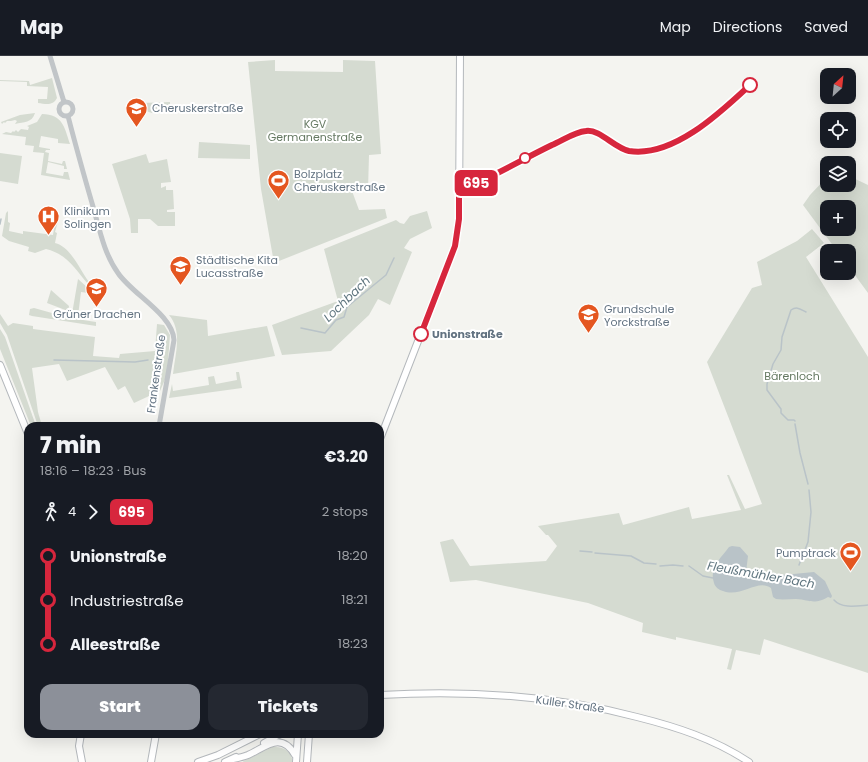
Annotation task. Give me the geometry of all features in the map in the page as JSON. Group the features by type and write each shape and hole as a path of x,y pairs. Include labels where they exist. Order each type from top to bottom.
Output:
{"main road":[{"path":"384,429 455,246 459,219 460,56"},
{"path":"0,365 24,424"},
{"name":"Kuller Straße","path":"384,695 420,692 453,692 535,699 586,706 622,713 683,729 726,747 749,762"},
{"path":"80,738 79,746 82,762"},
{"path":"151,762 155,738"},
{"path":"198,762 218,755 252,738"},
{"path":"233,759 272,738"},
{"path":"296,762 295,755 297,738"},
{"path":"307,762 309,738"},
{"path":"225,762 248,755 270,744 278,742 287,745 295,755"}],"street":[{"path":"50,56 64,102"},
{"path":"64,102 70,103 73,107 72,113 68,116 63,116 59,111 59,105 64,102"},
{"name":"Frankenstraße","path":"68,116 92,202 110,259 126,284 171,326 174,340 160,422"}],"green space":[{"name":"KGV Germanenstraße","path":"275,60 275,71 343,72 343,60 375,61 381,154 369,155 368,190 352,191 359,210 385,209 387,218 274,263 261,189 248,62"},
{"path":"52,78 57,98 49,104 38,103 38,99 47,99 48,87 27,86 27,82 0,81 29,81 30,85"},
{"path":"170,102 170,104 152,113 143,110 141,106 142,103"},
{"path":"35,113 32,119 24,122 15,124 17,121 15,120 7,121 2,124 1,122 20,115"},
{"path":"42,114 59,119 64,127 70,144 58,143 58,139 41,136 39,147 50,149 46,150 45,152 49,153 48,161 62,164 63,161 65,161 67,169 64,169 64,166 48,162 46,173 63,176 64,172 68,172 70,180 41,175 44,153 33,152 34,146 25,145 26,137 2,134 6,132 11,133 16,130 18,132 21,129 28,130 29,127 27,126 37,122"},
{"path":"199,142 250,145 250,159 198,158"},
{"path":"0,153 22,156 18,184 0,181"},
{"path":"146,154 149,163 167,159 171,182 161,183 161,188 166,186 166,190 173,190 174,209 167,210 167,212 175,212 175,226 158,226 150,219 138,219 138,233 131,233 130,219 112,164"},
{"path":"856,179 868,185 868,293 856,277 856,244 832,244 826,236 856,236 856,200 820,200 820,228 803,205 820,184 820,192 856,192"},
{"path":"8,211 8,222 10,223 9,231 23,234 23,231 53,235 55,222 57,222 57,219 55,219 59,218 55,232 57,233 55,243 66,249 75,260 89,282 88,284 60,254 46,249 35,253 28,251 29,247 9,241 2,236 6,213"},
{"path":"427,211 432,228 410,239 404,248 412,252 390,305 378,299 369,315 331,351 282,355 272,325 338,301 324,249 396,220 404,224 410,216"},
{"name":"Bärenloch","path":"812,229 824,243 820,244 820,246 806,257 868,357 868,673 764,639 760,655 736,650 731,670 727,669 732,649 676,637 676,640 642,632 643,623 588,603 476,580 450,582 440,542 453,539 470,566 546,561 557,546 538,526 619,513 623,525 689,507 692,519 741,510 727,475 729,475 745,509 762,504 707,362 752,288 762,285 757,262 797,241"},
{"path":"78,279 88,288 88,293 81,292 78,316 72,314"},
{"path":"51,290 69,306 68,311 47,303"},
{"path":"34,308 70,318 96,322 96,326 29,315 30,309"},
{"path":"0,314 8,326 13,323 33,326 33,329 95,337 93,356 119,358 120,354 155,351 157,324 164,325 170,335 167,375 160,391 134,403 125,386 118,390 105,367 67,381 59,364 32,368 38,412 41,422 37,422 7,335 0,323"},
{"path":"169,315 207,320 208,336 267,326 275,356 173,374 177,336 176,329"},
{"path":"0,329 5,337 35,422 29,422 0,349"},
{"path":"236,372 239,372 242,388 169,398 172,384 173,391 209,385 208,377 214,376 216,384 237,380"},
{"path":"272,747 280,747 289,752 293,762 242,762"}],"shaded area":[{"path":"729,547 740,547 748,556 746,572 754,580 773,581 783,575 814,572 825,581 832,596 831,598 828,597 819,601 776,599 773,597 771,588 761,585 736,592 720,590 714,583 714,568"}],"waterway":[{"path":"0,224 1,219"},
{"name":"Lochbach","path":"301,328 325,333 336,320 344,317 347,307 386,275 394,258"},
{"path":"795,421 788,420 781,413 781,409 767,390 767,384 773,364 781,350 782,337 791,310 797,308 806,312"},
{"name":"Lochbach","path":"54,360 135,362 148,360"},
{"path":"795,424 800,453 808,484"},
{"path":"799,565 808,542 811,512 809,490"},
{"name":"Fleußmühler Bach","path":"580,551 592,552"},
{"name":"Fleußmühler Bach","path":"595,553 631,556 644,563 656,564"},
{"path":"660,566 683,566"},
{"name":"Fleußmühler Bach","path":"689,566 703,576 713,578"},
{"name":"Fleußmühler Bach","path":"834,600 845,606 868,605"}],"bus line":[{"name":"695","path":"421,334 455,246 459,227 459,191 584,131 595,132 621,149 628,151 640,152 656,150 678,140 702,126 718,114 750,85"}],"place":[{"name":"Cheruskerstraße","path":"136,128"},
{"name":"Bolzplatz Cheruskerstraße","path":"278,200"},
{"name":"Klinikum Solingen","path":"49,236"},
{"name":"Städtische Kita Lucasstraße","path":"180,286"},
{"name":"Grüner Drachen","path":"97,308"},
{"name":"Unionstraße","path":"421,334"},
{"name":"Grundschule Yorckstraße","path":"588,334"},
{"name":"Pumptrack","path":"851,572"}]}
